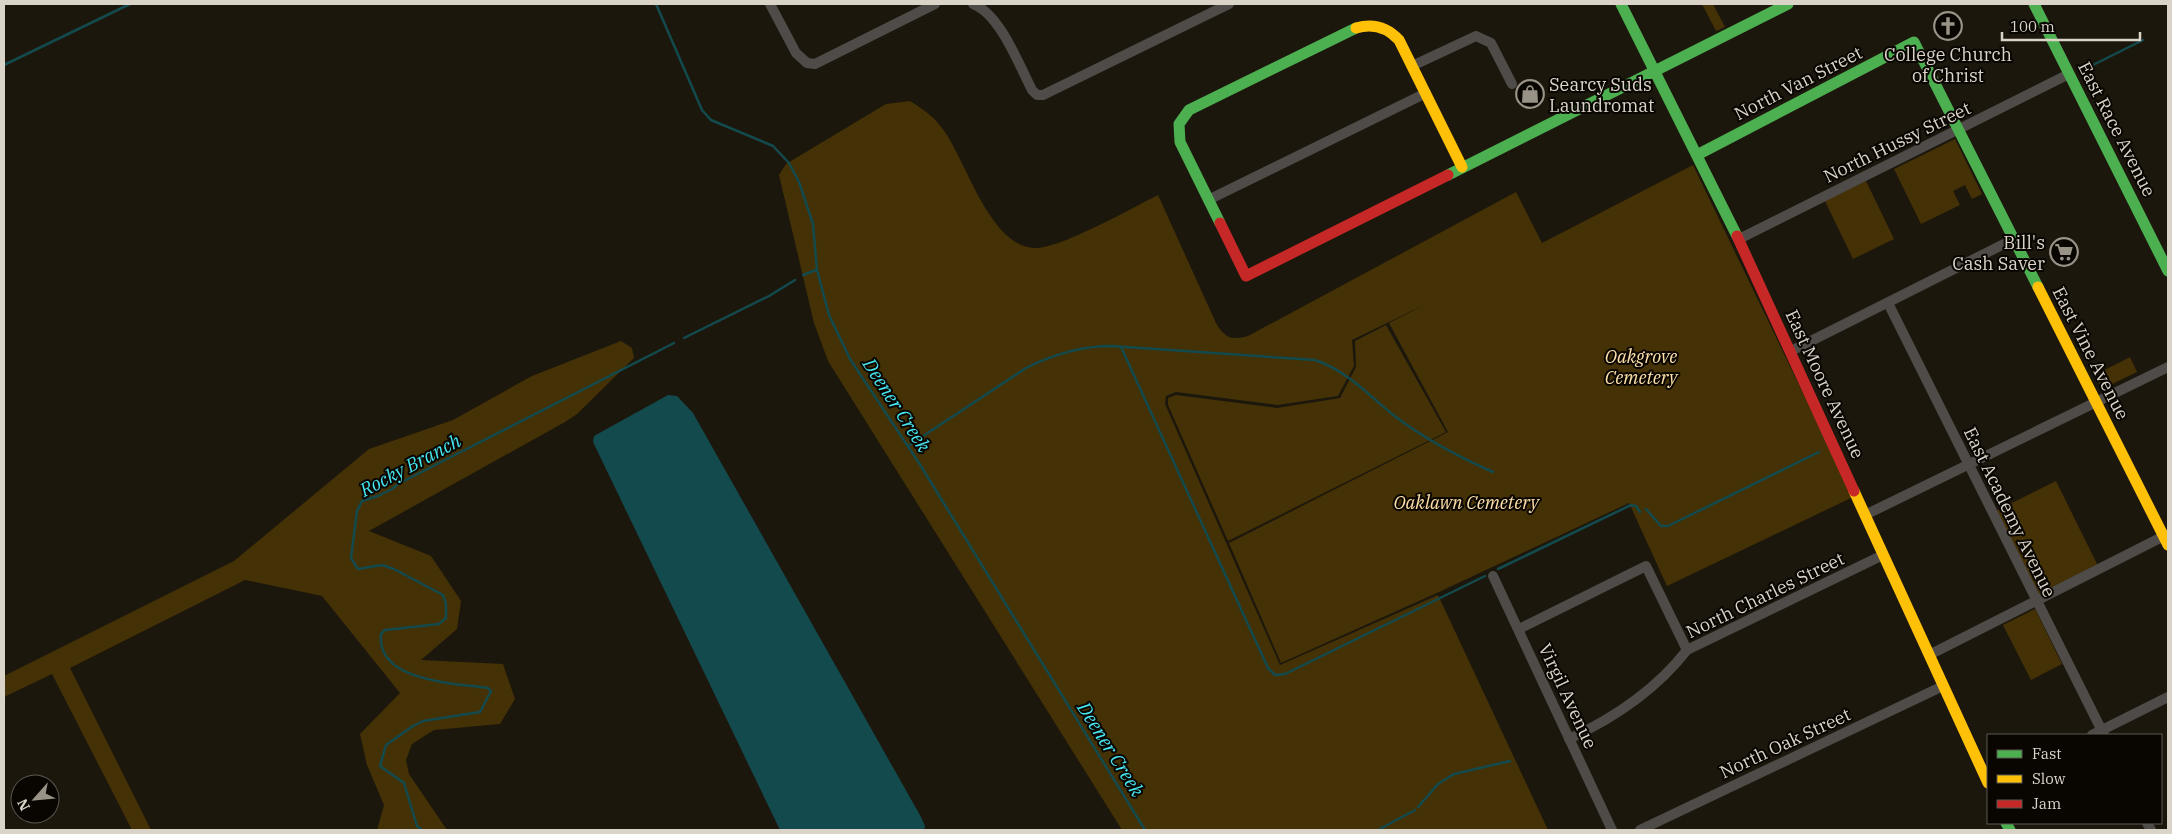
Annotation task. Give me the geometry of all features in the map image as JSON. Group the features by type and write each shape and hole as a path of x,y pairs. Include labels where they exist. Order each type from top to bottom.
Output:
{"street":[{"path":"770,4 796,53 807,63 815,64 932,5"},
{"path":"973,4 982,7 995,22 1032,90 1037,95 1043,95 1229,4"},
{"name":"East Moore Avenue","path":"1621,4 1739,239 1987,781"},
{"path":"1462,167 1399,40 1392,32 1381,26 1358,27 1189,110 1179,124 1180,142 1246,276 1788,4"},
{"name":"East Race Avenue","path":"2034,4 2168,271"},
{"path":"1412,66 1476,36 1491,44 1512,84"},
{"name":"East Vine Avenue","path":"1914,42 2167,538"},
{"name":"North Van Street","path":"1697,155 1914,42"},
{"name":"North Hussy Street","path":"1739,239 2069,74"},
{"path":"1208,200 1426,93"},
{"path":"1790,351 2014,239"},
{"name":"East Academy Avenue","path":"1888,303 2036,601 2099,734"},
{"path":"1865,515 2168,366"},
{"path":"1929,655 2167,538"},
{"name":"North Charles Street","path":"1569,739 1616,714 1640,697 1676,665 1687,650 1883,555"},
{"path":"1519,629 1646,566 1687,650"},
{"name":"Virgil Avenue","path":"1494,576 1612,830"},
{"name":"North Oak Street","path":"1640,830 1943,686"},
{"path":"2099,734 2168,698"}],"green space":[{"path":"1702,4 1713,4 1725,27 1716,31"},
{"path":"910,101 928,113 942,128 991,216 1003,232 1017,243 1033,248 1059,243 1158,195 1216,323 1225,335 1233,338 1248,336 1516,192 1542,243 1693,165 1853,497 1667,586 1629,503 1281,663 1229,543 1448,432 1389,323 1426,304 1352,340 1354,366 1338,396 1278,405 1176,392 1166,396 1165,404 1280,665 1438,595 1548,830 1122,830 828,361 814,323 779,175 786,164 886,104"},
{"path":"1955,139 1982,194 1972,199 1965,185 1953,191 1960,205 1921,224 1894,169"},
{"path":"1866,181 1894,239 1853,259 1825,201"},
{"path":"1386,325 1446,432 1228,541 1168,405 1168,398 1176,395 1277,408 1340,398 1356,367 1355,341"},
{"path":"621,341 632,348 634,358 577,414 369,531 431,556 461,601 457,629 421,660 503,664 515,699 500,724 434,730 412,744 406,760 409,774 447,830 377,830 384,805 367,765 360,734 400,693 322,596 245,580 70,668 151,830 132,830 52,674 4,697 4,676 234,561 369,449 453,420 532,376"},
{"path":"2130,357 2137,372 2102,389 2095,375"},
{"path":"2056,481 2098,566 2038,596 1996,511"},
{"path":"2035,609 2062,664 2031,680 2003,625"}],"water":[{"path":"668,395 677,396 693,413 921,817 925,826 924,830 780,830 593,442 594,436"}],"waterway":[{"path":"4,65 130,4"},
{"name":"Deener Creek","path":"656,4 702,110 711,120 773,146 789,163 799,182 813,224 817,270 829,315 850,359 919,463 1145,830"},
{"path":"2081,71 2143,40"},
{"name":"Rocky Branch","path":"803,275 816,270"},
{"name":"Rocky Branch","path":"684,338 769,296 795,280"},
{"name":"Rocky Branch","path":"422,830 417,826 404,783 380,766 386,745 423,721 480,712 491,691 488,688 420,677 404,671 391,662 383,650 381,634 385,630 439,624 446,618 446,604 443,595 394,569 382,565 358,569 351,558 357,511 362,501 392,489 398,484 674,343"},
{"path":"908,446 1026,368 1068,352 1089,347 1112,346 1315,360 1338,371 1396,417 1431,441 1493,472"},
{"path":"1121,347 1268,668 1275,675 1285,674 1485,576"},
{"path":"1646,509 1661,526 1668,526 1819,452"},
{"path":"1498,569 1631,505 1636,506 1640,512"},
{"path":"1418,807 1438,784 1454,774 1510,761"},
{"path":"1378,830 1415,810"}],"traffic: fast":[{"path":"1621,4 1737,236"},
{"path":"1448,175 1788,4"},
{"path":"2034,4 2168,271"},
{"path":"1220,223 1180,142 1179,124 1189,110 1356,28"},
{"path":"1697,155 1914,42 2038,287"},
{"path":"2007,824 2010,830"}],"traffic: slow":[{"path":"1356,28 1379,27 1390,32 1399,40 1462,167"},
{"path":"2038,287 2168,545"},
{"path":"1854,491 1987,781"}],"traffic: jam":[{"path":"1220,223 1246,276 1448,175"},
{"path":"1737,236 1854,491"}],"place":[{"name":"College Church of Christ","path":"1948,26"},
{"name":"Searcy Suds Laundromat","path":"1530,94"},
{"name":"Bill's Cash Saver","path":"2064,252"}],"park label":[{"name":"Oakgrove Cemetery","path":"1641,366"},
{"name":"Oaklawn Cemetery","path":"1466,502"}]}
